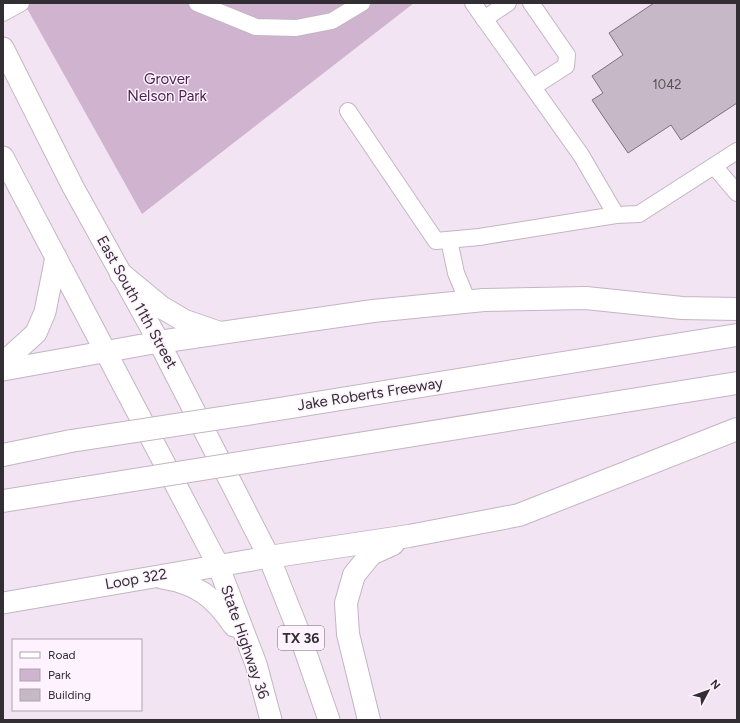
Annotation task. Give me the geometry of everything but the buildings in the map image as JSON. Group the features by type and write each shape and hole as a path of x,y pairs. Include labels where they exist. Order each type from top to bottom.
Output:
{"highway":[{"path":"121,274 161,307 185,321 220,333"},
{"path":"159,342 373,311 468,302 586,298 682,308 737,309"},
{"name":"Jake Roberts Freeway","path":"3,455 71,441 737,335"},
{"path":"3,501 737,383"},
{"path":"269,557 409,536 519,515 737,429"},
{"path":"370,720 348,634 346,603 354,575 370,554 409,536"}],"main road":[{"name":"East South 11th Street","path":"3,48 74,187 159,342 269,557"},
{"path":"3,157 107,352 156,451 218,565"},
{"path":"3,363 36,333 45,312 56,257"},
{"path":"3,370 159,342"},
{"name":"Loop 322","path":"3,603 269,557"},
{"name":"TX 36","path":"269,557 298,630 329,720"},
{"name":"State Highway 36","path":"218,565 249,646 271,720"},
{"path":"151,577 182,581 202,590 221,607 249,646"}],"lane":[{"path":"3,13 21,3"},
{"path":"196,3 256,27 296,28 332,21 362,3"},
{"path":"473,3 581,155 616,216"},
{"path":"484,19 508,3"},
{"path":"531,3 567,55 566,66 533,87"},
{"path":"348,111 436,241 639,214 737,151"},
{"path":"714,166 737,193"},
{"path":"449,240 456,274 468,302"}],"green space":[{"name":"Grover Nelson Park","path":"24,3 414,3 142,214"}]}
